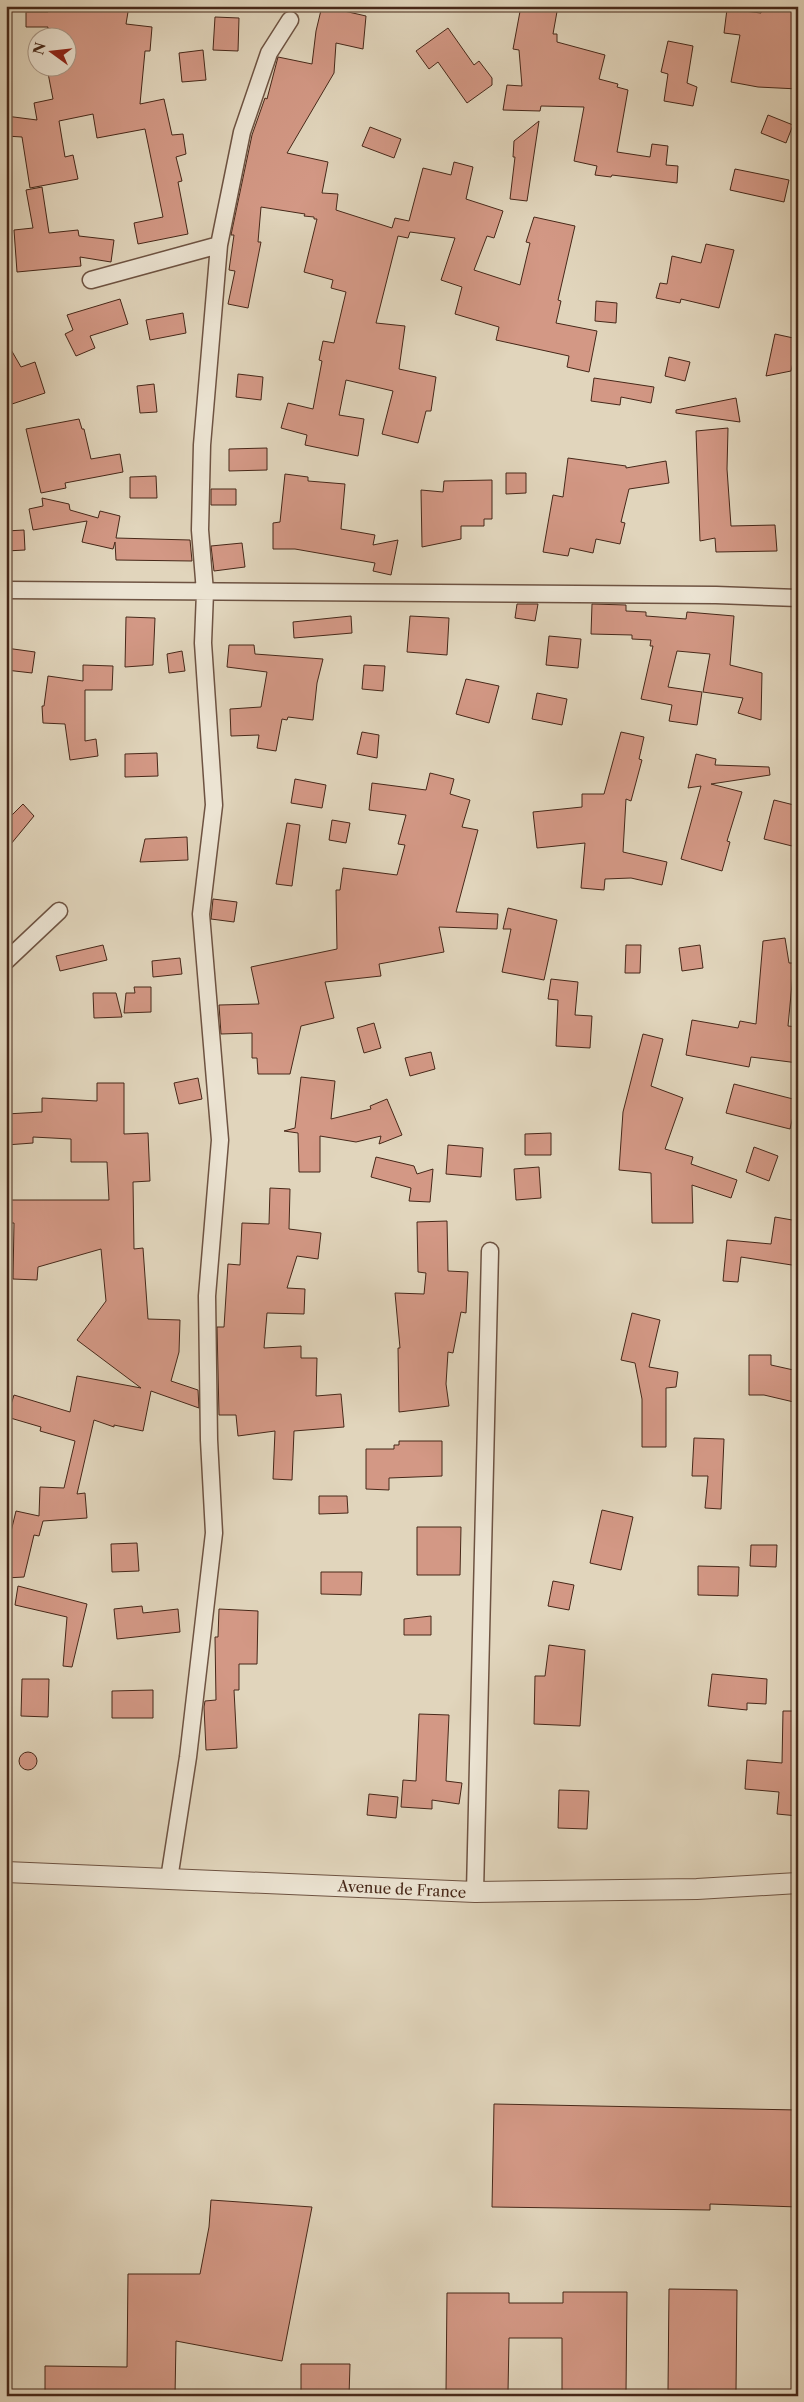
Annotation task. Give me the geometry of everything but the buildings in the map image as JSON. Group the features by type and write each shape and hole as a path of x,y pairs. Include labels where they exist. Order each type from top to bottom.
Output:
{"street":[{"path":"169,1879 188,1757 214,1533 209,1440 207,1296 220,1140 201,914 214,804 203,642 205,592 200,530 202,445 219,246 242,132 269,53 290,20"},
{"path":"92,280 219,246"},
{"path":"6,590 716,595 798,598"},
{"path":"6,961 59,912"},
{"path":"475,1892 490,1251"},
{"name":"Avenue de France","path":"6,1872 475,1892 697,1888 798,1883"}]}
